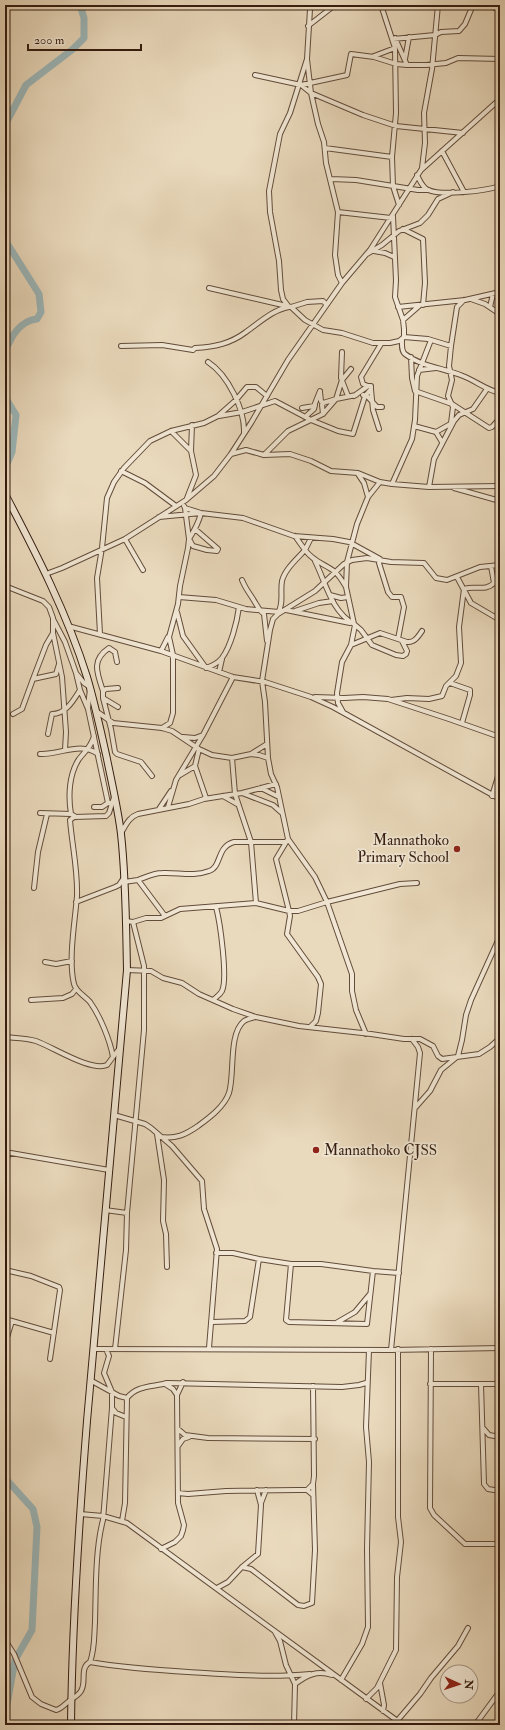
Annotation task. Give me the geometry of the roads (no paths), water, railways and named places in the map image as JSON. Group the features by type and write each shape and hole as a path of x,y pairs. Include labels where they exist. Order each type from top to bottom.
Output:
{"street":[{"path":"308,26 335,5"},
{"path":"381,5 383,15 407,65"},
{"path":"422,169 425,143 424,113 431,74 438,5"},
{"path":"394,38 435,35 441,32 456,32 461,30 473,5"},
{"path":"488,5 500,10"},
{"path":"310,6 306,59 300,84 290,113 280,134 269,191 270,212 278,254 281,290 284,299 290,307 313,325 323,330 373,343 381,344 403,338 431,340 451,346"},
{"path":"405,60 409,37"},
{"path":"394,38 396,64 396,126 392,157 393,186 399,205"},
{"path":"374,57 395,48"},
{"path":"255,75 300,84 347,75 351,54 374,57 396,64 426,66 446,63 458,58 500,59"},
{"path":"306,59 311,93 325,148 326,163 338,212 336,259 338,276 342,282"},
{"path":"426,66 431,74"},
{"path":"300,84 311,93 363,115 396,126 463,133"},
{"path":"46,574 125,539 185,501 214,476 231,454 262,406 288,360 342,282 366,255 392,217 417,175 500,99"},
{"path":"325,148 392,157"},
{"path":"442,151 464,192"},
{"path":"417,175 422,185 429,190"},
{"path":"331,179 356,180 408,188 453,192 482,191 500,186"},
{"path":"366,255 403,229 420,223 428,215 438,199 453,192"},
{"path":"338,212 392,217"},
{"path":"392,217 396,297 403,320 404,329 403,352 436,368 463,376 487,389 500,393"},
{"path":"403,229 422,239 425,283 422,305 403,320"},
{"path":"385,253 394,250"},
{"path":"373,251 385,253 394,258"},
{"path":"208,288 290,307"},
{"path":"398,307 465,300 500,292"},
{"path":"490,307 493,294"},
{"path":"470,298 490,307 500,314"},
{"path":"429,487 432,464 452,422 454,410 448,396 452,380 449,358 457,307 465,300"},
{"path":"121,346 162,345 193,350 195,348 216,347 241,336 278,310 307,302 323,301 326,304"},
{"path":"392,484 410,445 414,426 415,391 419,370 431,340"},
{"path":"369,387 363,384 361,377 381,344"},
{"path":"264,455 288,431 323,414 336,400 342,380 342,352"},
{"path":"411,357 412,378 415,391"},
{"path":"208,362 218,370 232,389 244,418 244,433"},
{"path":"419,370 436,368"},
{"path":"342,380 351,369"},
{"path":"342,380 348,396"},
{"path":"100,634 97,578 102,548 107,498 111,488 122,471 146,444 170,431 204,423 218,416 236,400 247,387 256,387 267,396"},
{"path":"354,396 369,387"},
{"path":"218,416 242,412 262,406 272,401 278,402 311,420 338,431 353,434 369,387"},
{"path":"369,387 378,429"},
{"path":"436,432 452,422 459,415 472,409 487,389"},
{"path":"305,417 314,409 320,391 321,401 323,403 323,414"},
{"path":"415,391 452,404 490,428 500,418"},
{"path":"323,403 348,396 365,396 377,407 382,407"},
{"path":"302,408 315,404"},
{"path":"192,425 191,451 196,475 185,501 185,515 189,539 193,546 217,551 218,549 195,528"},
{"path":"414,426 436,432 442,442"},
{"path":"170,431 191,451"},
{"path":"231,454 246,450 264,455 290,454 311,461 331,471 358,473 380,482 392,484 429,487 500,486"},
{"path":"122,471 145,483 176,506"},
{"path":"358,473 364,483 368,497"},
{"path":"343,712 337,698 342,662 351,645 354,625 346,587 347,562 356,524 368,497 380,482"},
{"path":"450,487 500,501"},
{"path":"5,494 29,538 46,574 68,626 90,687 115,795 121,833 124,880 129,922 127,970 90,1380 80,1514 71,1725"},
{"path":"185,508 201,513 243,518 294,536 333,539 352,544 380,559"},
{"path":"159,517 201,513"},
{"path":"161,651 169,637 177,610 189,539 201,513"},
{"path":"294,536 315,561 322,574 323,583 346,620 354,625 375,647 400,656 406,654 407,651 400,640 404,607 401,597 392,596 388,592 379,564 380,559"},
{"path":"311,538 305,550 283,578 282,602 272,623 262,682 265,702 268,758 271,774 276,784 279,797 286,840 314,876 327,902 352,974 352,991 356,1010 366,1034"},
{"path":"125,539 143,570"},
{"path":"179,597 216,600 239,607 278,613 315,591 334,572 347,562 359,558 380,559 391,562 424,563 436,578 447,580 474,570 500,565"},
{"path":"315,561 334,572 346,587"},
{"path":"464,589 468,587 479,589 490,588 494,584 491,566"},
{"path":"457,577 474,605 500,620"},
{"path":"242,580 246,591 256,604 259,611 264,614 268,644"},
{"path":"5,586 43,601 49,607 65,642 76,673 80,690 88,709 94,733 110,803 109,813 106,816 76,817 71,818 70,820 76,885 72,961 73,983 76,989 86,998 94,1010 111,1045 113,1057"},
{"path":"391,700 407,698 428,699 440,697 444,693 446,686 456,676 462,663 459,627 464,589"},
{"path":"330,595 341,598 348,596"},
{"path":"291,611 333,600"},
{"path":"219,672 222,658 234,630 239,607"},
{"path":"177,610 183,636 206,668"},
{"path":"285,610 354,625"},
{"path":"53,618 53,633 62,677 66,732 65,750"},
{"path":"68,626 161,651 233,677 262,682 311,697 343,712 492,796 500,799"},
{"path":"351,645 380,633 411,642 417,638 422,631"},
{"path":"12,714 22,709 46,645 53,633"},
{"path":"162,728 170,723 173,713 173,655 169,637"},
{"path":"117,662 114,652 109,648 102,653 97,664 96,674 103,691 103,698 115,752 141,762 152,776"},
{"path":"206,668 214,665 222,658"},
{"path":"33,679 56,674 59,663"},
{"path":"76,673 84,683 90,687"},
{"path":"168,807 173,789 179,776 197,748 233,677"},
{"path":"450,683 470,690 462,723"},
{"path":"88,709 90,687"},
{"path":"103,691 106,689 118,688"},
{"path":"48,734 52,714 64,710 73,702 80,690"},
{"path":"311,697 363,697 391,700 499,736"},
{"path":"103,698 118,707"},
{"path":"96,710 109,721 117,724 162,728 212,755 232,758 259,754 268,758"},
{"path":"71,814 69,802 72,776 78,761 92,745 94,733"},
{"path":"179,736 195,738 203,735"},
{"path":"251,754 267,744"},
{"path":"40,754 51,754 75,748 93,750 98,754"},
{"path":"197,748 195,766 206,798"},
{"path":"232,758 237,804 251,842 256,903"},
{"path":"179,776 195,766"},
{"path":"492,796 500,770"},
{"path":"121,833 132,816 168,807 189,804 206,798 242,793 276,784"},
{"path":"261,788 279,797"},
{"path":"159,809 173,789"},
{"path":"242,793 272,805 282,813"},
{"path":"94,807 102,807 110,803 115,795"},
{"path":"223,795 237,804"},
{"path":"40,813 64,813 71,814 76,817"},
{"path":"34,888 38,852 47,814"},
{"path":"76,902 115,888 124,880 138,880 161,873 188,875 210,871 214,868 221,852 229,844 286,840"},
{"path":"286,840 276,859 290,916 287,931 288,937 318,977 321,984 317,1019 310,1027"},
{"path":"138,880 165,916"},
{"path":"129,922 146,918 158,918 180,909 256,903 298,911 327,902 400,884 416,883"},
{"path":"213,1000 221,992 223,983 223,949 219,917 216,907"},
{"path":"116,1349 126,1250 127,1213 144,1030 143,963 129,922"},
{"path":"414,1108 430,1091 441,1070 458,1056 466,1015 471,1000 500,936"},
{"path":"45,962 56,964 72,961"},
{"path":"127,970 151,971 163,978 182,983 199,994 256,1017 310,1027 404,1040 420,1039 430,1044 440,1058 479,1054 500,1038"},
{"path":"31,1000 62,998 72,994 76,989"},
{"path":"159,1136 175,1138 186,1135 207,1120 220,1106 230,1091 235,1038 239,1027 244,1021 256,1017"},
{"path":"5,1037 37,1042 94,1065 106,1066 119,1050"},
{"path":"391,1350 420,1053 418,1046 412,1039"},
{"path":"114,1115 151,1128 172,1146 200,1178 204,1209 216,1244 212,1322 209,1348"},
{"path":"159,1136 164,1180 163,1221 166,1234 167,1267"},
{"path":"5,1176 6,1152 109,1170"},
{"path":"105,1210 127,1213"},
{"path":"216,1253 233,1253 291,1264 321,1264 373,1271 399,1272"},
{"path":"212,1322 245,1321 250,1317 259,1259"},
{"path":"291,1264 286,1320 289,1322 367,1324 373,1271"},
{"path":"5,1270 31,1276 59,1287 60,1290 50,1359"},
{"path":"334,1324 355,1312 371,1292"},
{"path":"5,1319 54,1333"},
{"path":"5,1344 12,1322"},
{"path":"93,1349 209,1348 391,1350 500,1348"},
{"path":"5,1640 14,1654 15,1660 33,1699 56,1710 61,1708 81,1692 83,1686 84,1669 90,1662 94,1646 99,1533 103,1516 112,1408 112,1392 105,1376 109,1356 106,1349"},
{"path":"366,1699 374,1692 395,1653 397,1637 397,1577 401,1542 398,1517 398,1349"},
{"path":"431,1349 430,1508 434,1515 465,1544 500,1544"},
{"path":"341,1680 362,1644 368,1627 367,1549 369,1462 366,1427 366,1383 369,1350"},
{"path":"90,1380 119,1396 127,1398"},
{"path":"122,1522 125,1503 127,1398 141,1387 183,1382 313,1386 350,1386 366,1383"},
{"path":"161,1549 175,1542 181,1536 183,1530 178,1493 177,1395 183,1382"},
{"path":"164,1384 173,1389 177,1395"},
{"path":"430,1384 500,1384"},
{"path":"481,1384 484,1484 488,1488 500,1491"},
{"path":"242,1567 251,1569 298,1605 304,1606 312,1603 315,1550 313,1495 313,1386"},
{"path":"112,1408 116,1413 126,1417"},
{"path":"483,1427 489,1435 500,1437"},
{"path":"178,1429 184,1434 190,1436 247,1439 314,1439"},
{"path":"177,1447 183,1439 190,1436"},
{"path":"307,1490 313,1484"},
{"path":"178,1493 188,1494 257,1490 307,1490 313,1495"},
{"path":"217,1588 228,1582 242,1567 256,1557 259,1551 260,1503 257,1490"},
{"path":"260,1503 266,1490"},
{"path":"80,1514 103,1516 122,1522 217,1588 334,1676 403,1725"},
{"path":"397,1721 458,1646 468,1628"},
{"path":"275,1631 280,1642 283,1656 295,1684 294,1725"},
{"path":"90,1662 115,1666 252,1676 291,1676 322,1673 334,1676"},
{"path":"295,1684 310,1674"},
{"path":"380,1682 384,1705 383,1711"},
{"path":"475,1725 500,1691"}],"waterway":[{"path":"5,125 26,85 73,49 84,38 84,18 80,5"},
{"path":"5,240 39,294 41,312 37,319 25,323 16,331 5,352"},
{"path":"5,397 16,415 12,452 5,468"},
{"path":"5,1478 33,1509 37,1527 32,1630 15,1660 5,1715"}],"place":[{"name":"Mannathoko Primary School","path":"457,849"},
{"name":"Mannathoko CJSS","path":"316,1150"}]}
